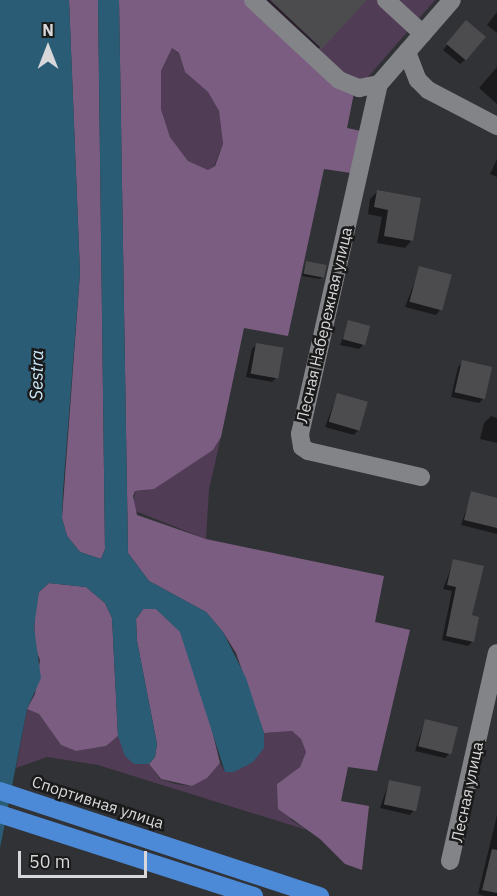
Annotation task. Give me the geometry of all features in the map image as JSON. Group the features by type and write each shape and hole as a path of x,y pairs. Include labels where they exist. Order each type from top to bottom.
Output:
{"highway":[{"name":"Спортивная улица","path":"0,791 320,896"},
{"path":"0,814 254,896"}],"street":[{"path":"253,0 339,80 359,88 379,84 452,0"},
{"path":"386,0 423,34"},
{"path":"407,52 418,80 428,90 497,126"},
{"name":"Лесная Набережная улица","path":"379,84 300,440 308,451 421,477"},
{"name":"Лесная улица","path":"450,861 497,653"}],"shaded area":[{"path":"69,0 98,0 105,549 101,559 80,552 67,536 62,518 80,273"},
{"path":"119,0 245,0 354,93 347,128 361,131 351,173 324,169 288,336 244,328 221,437 213,450 154,489 135,491 133,496 137,515 206,539 384,576 375,622 410,630 377,771 348,767 341,801 369,806 362,870 345,864 320,839 278,809 277,784 300,767 306,752 301,739 292,731 264,733 236,653 223,632 206,612 149,581 128,553","holes":["172,48 179,53 185,72 208,92 219,111 223,144 215,166 208,170 188,161 170,137 161,109 161,71"]},
{"path":"245,0 435,0 354,93"},
{"path":"172,48 179,54 185,72 208,92 219,111 223,144 214,166 208,170 188,161 170,137 161,109 161,71"},
{"path":"221,437 209,489 206,539 133,510 135,491 147,490 213,450"},
{"path":"49,583 86,587 105,603 112,618 118,736 106,746 76,751 61,745 39,714 27,709 35,694 40,660 34,645 35,609 39,592"},
{"path":"143,609 156,609 180,631 210,722 220,763 207,778 192,786 161,779 149,764 155,757 157,744 137,641 136,619"},
{"path":"27,709 39,714 61,745 76,751 106,746 118,736 134,764 149,764 160,779 192,786 206,778 220,763 225,772 264,748 264,733 292,731 301,739 306,752 300,767 277,784 291,820 307,830 98,765 47,757 16,768"}],"water":[{"name":"Sestra","path":"0,0 69,0 80,273 63,491 62,518 67,536 80,552 101,559 105,549 98,0 119,0 128,553 149,581 206,612 223,632 246,678 264,733 264,748 253,762 234,772 225,772 180,632 156,609 143,609 136,619 137,641 157,744 155,757 149,764 134,764 125,756 118,736 112,618 105,603 86,587 49,583 39,592 34,627 41,678 27,709 0,848"}],"building":[{"path":"270,0 367,0 322,49"},
{"path":"466,20 486,37 466,60 446,44"},
{"path":"377,190 421,198 413,241 384,236 388,210 374,207"},
{"path":"306,261 327,265 324,278 304,274"},
{"path":"419,266 452,275 442,311 409,302"},
{"path":"348,320 370,326 365,345 343,339"},
{"path":"256,343 284,348 278,378 251,374"},
{"path":"462,360 492,367 485,399 455,392"},
{"path":"337,393 368,402 359,431 329,422"},
{"path":"471,491 497,498 497,528 464,520"},
{"path":"453,559 484,566 472,615 479,617 474,642 446,636 456,587 447,585"},
{"path":"425,719 458,727 451,754 418,746"},
{"path":"389,780 421,787 416,811 384,804"},
{"path":"492,849 497,850 497,893 482,890"}]}
